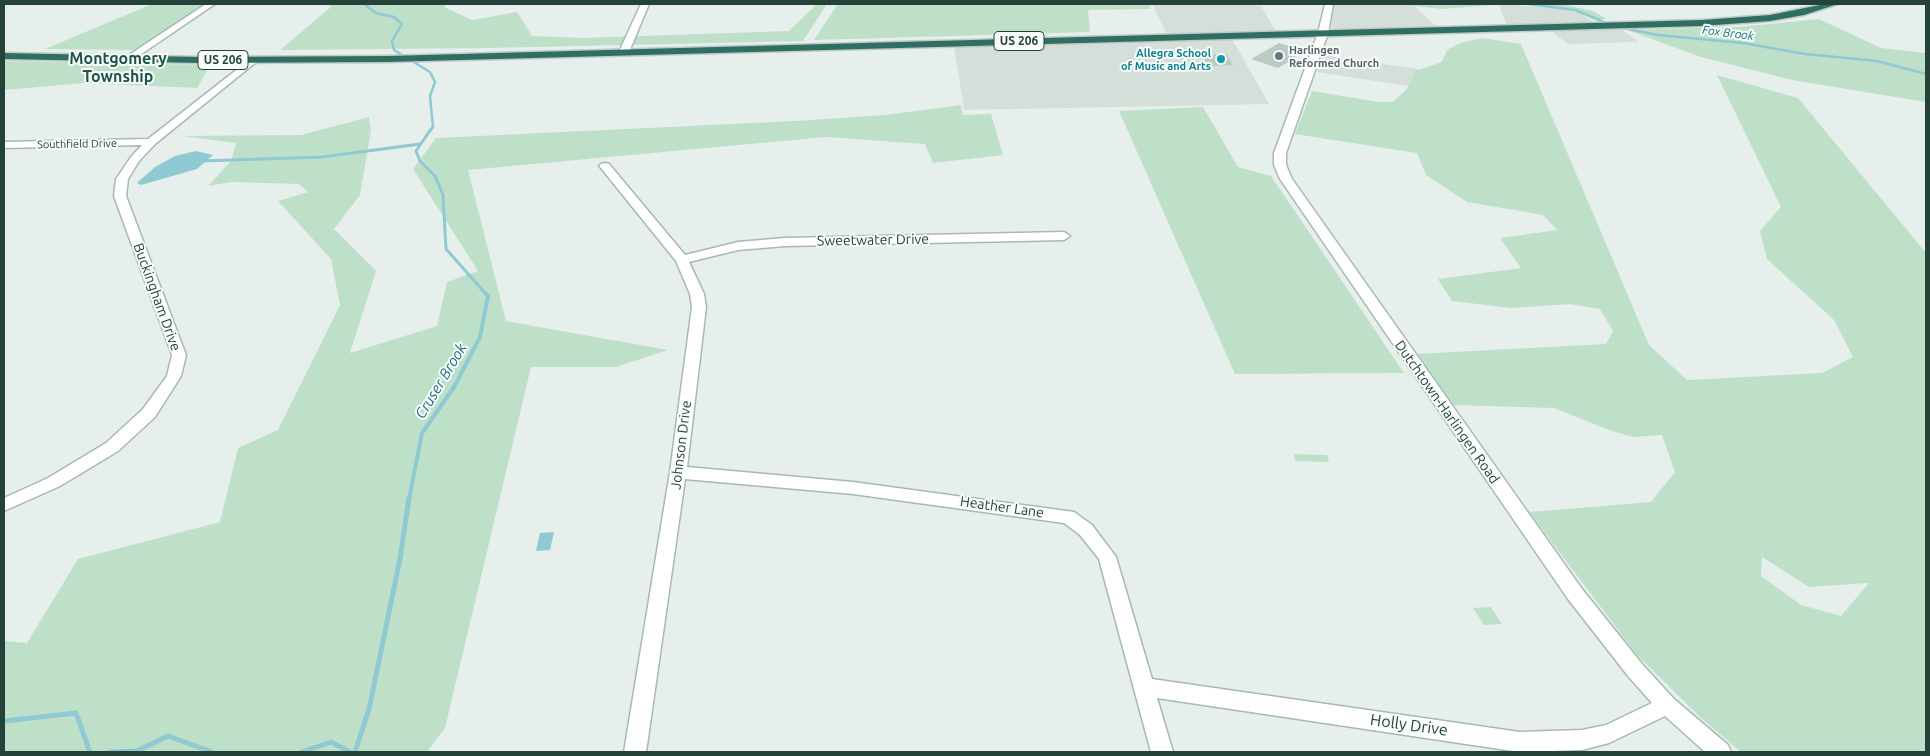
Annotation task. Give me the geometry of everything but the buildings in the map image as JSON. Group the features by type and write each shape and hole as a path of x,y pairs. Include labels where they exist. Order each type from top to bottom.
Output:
{"highway":[{"name":"US 206","path":"4,56 252,60 388,59 1608,26 1711,23 1770,18 1834,4"}],"street":[{"path":"128,59 211,4"},
{"path":"624,52 645,4"},
{"name":"Dutchtown-Harlingen Road","path":"1329,4 1323,33 1280,153 1280,166 1286,179 1575,594 1629,663 1667,704 1720,752"},
{"name":"Buckingham Drive","path":"4,505 25,497 54,482 112,447 150,413 174,376 179,355 120,196 122,179 151,142 252,60"},
{"name":"Southfield Drive","path":"4,145 151,142"},
{"name":"Johnson Drive","path":"605,166 682,260 697,294 699,306 678,472 636,752"},
{"name":"Sweetwater Drive","path":"682,260 738,246 785,242 1064,236"},
{"name":"Heather Lane","path":"678,472 853,488 1068,517 1086,530 1107,557 1162,752"},
{"name":"Holly Drive","path":"1144,687 1520,742 1582,740 1609,734 1667,704"}],"shaded area":[{"path":"1152,4 1249,4 1261,6 1276,31 1167,34"},
{"path":"1334,4 1412,4 1437,27 1338,30 1331,27"},
{"path":"1499,4 1575,10 1597,24 1507,26"},
{"path":"1621,29 1639,42 1568,44 1551,31"},
{"path":"1232,39 1269,104 964,110 954,46"},
{"path":"1322,55 1418,69 1415,87 1317,72"}],"green space":[{"path":"152,4 207,4 136,50 45,49"},
{"path":"319,4 446,4 444,7 472,20 517,12 532,36 583,38 789,31 817,4 827,4 803,41 487,48 280,50 332,6"},
{"path":"838,4 1149,4 1151,9 1088,10 1090,32 814,40"},
{"path":"1408,4 1508,4 1442,9"},
{"path":"1526,4 1561,4 1593,11 1607,19 1593,19 1570,8"},
{"path":"1819,19 1881,48 1926,53 1926,102 1792,80 1701,57 1627,30 1738,27"},
{"path":"1483,38 1521,44 1649,345 1687,380 1822,373 1853,357 1834,320 1767,259 1760,231 1781,207 1717,75 1798,98 1926,253 1926,752 1741,752 1700,717 1637,655 1529,512 1651,502 1675,472 1662,435 1633,437 1609,430 1554,408 1453,405 1416,354 1606,344 1613,331 1600,309 1570,304 1511,308 1452,301 1438,279 1521,268 1500,238 1557,230 1543,215 1467,202 1426,175 1417,153 1295,134 1312,91 1378,102 1393,102 1407,89 1415,71 1442,62 1447,50 1460,43","holes":["1762,557 1809,587 1869,583 1841,616 1801,605 1761,576"]},
{"path":"4,61 210,65 197,88 84,83 4,90"},
{"path":"961,105 963,115 991,114 1003,155 933,163 925,144 826,137 468,170 506,321 668,350 616,367 531,367 445,728 427,752 4,752 4,641 27,643 78,559 220,522 238,448 278,430 340,305 331,259 278,201 308,192 299,184 231,182 208,186 231,161 236,143 182,136 301,135 369,117 371,130 360,195 334,229 376,271 350,353 437,326 447,282 478,271 413,169 436,138 795,121 885,115"},
{"path":"1203,107 1238,167 1271,176 1404,373 1235,374 1119,111"},
{"path":"1294,454 1327,455 1329,462 1295,461"},
{"path":"1491,607 1502,624 1484,625 1473,608"}],"water":[{"path":"196,151 213,155 197,169 141,185 137,183 155,167 175,156"},
{"path":"554,532 550,550 536,551 540,533"}],"waterway":[{"name":"Cruser Brook","path":"364,4 376,13 394,17 402,24 392,41 394,50 430,72 435,82 430,96 433,127 430,131"},
{"name":"Fox Brook","path":"1528,4 1575,10 1609,24"},
{"name":"Fox Brook","path":"1618,27 1658,35 1743,43 1805,54 1877,61 1926,74"},
{"name":"Cruser Brook","path":"431,129 416,151 420,161 435,176 443,195 446,249 486,294"},
{"path":"202,161 322,157 420,144"},
{"name":"Cruser Brook","path":"409,499 422,433 454,387 480,337 488,296 486,294"},
{"name":"Cruser Brook","path":"355,752 369,709 400,559 409,498"},
{"path":"4,721 76,713 90,752"},
{"path":"109,752 137,751 168,736 212,752"},
{"path":"302,752 331,742 350,752"}],"place":[{"name":"Harlingen Reformed Church","path":"1279,56"},
{"name":"Allegra School of Music and Arts","path":"1221,59"}],"district":[{"name":"Montgomery Township","path":"118,68"}]}
